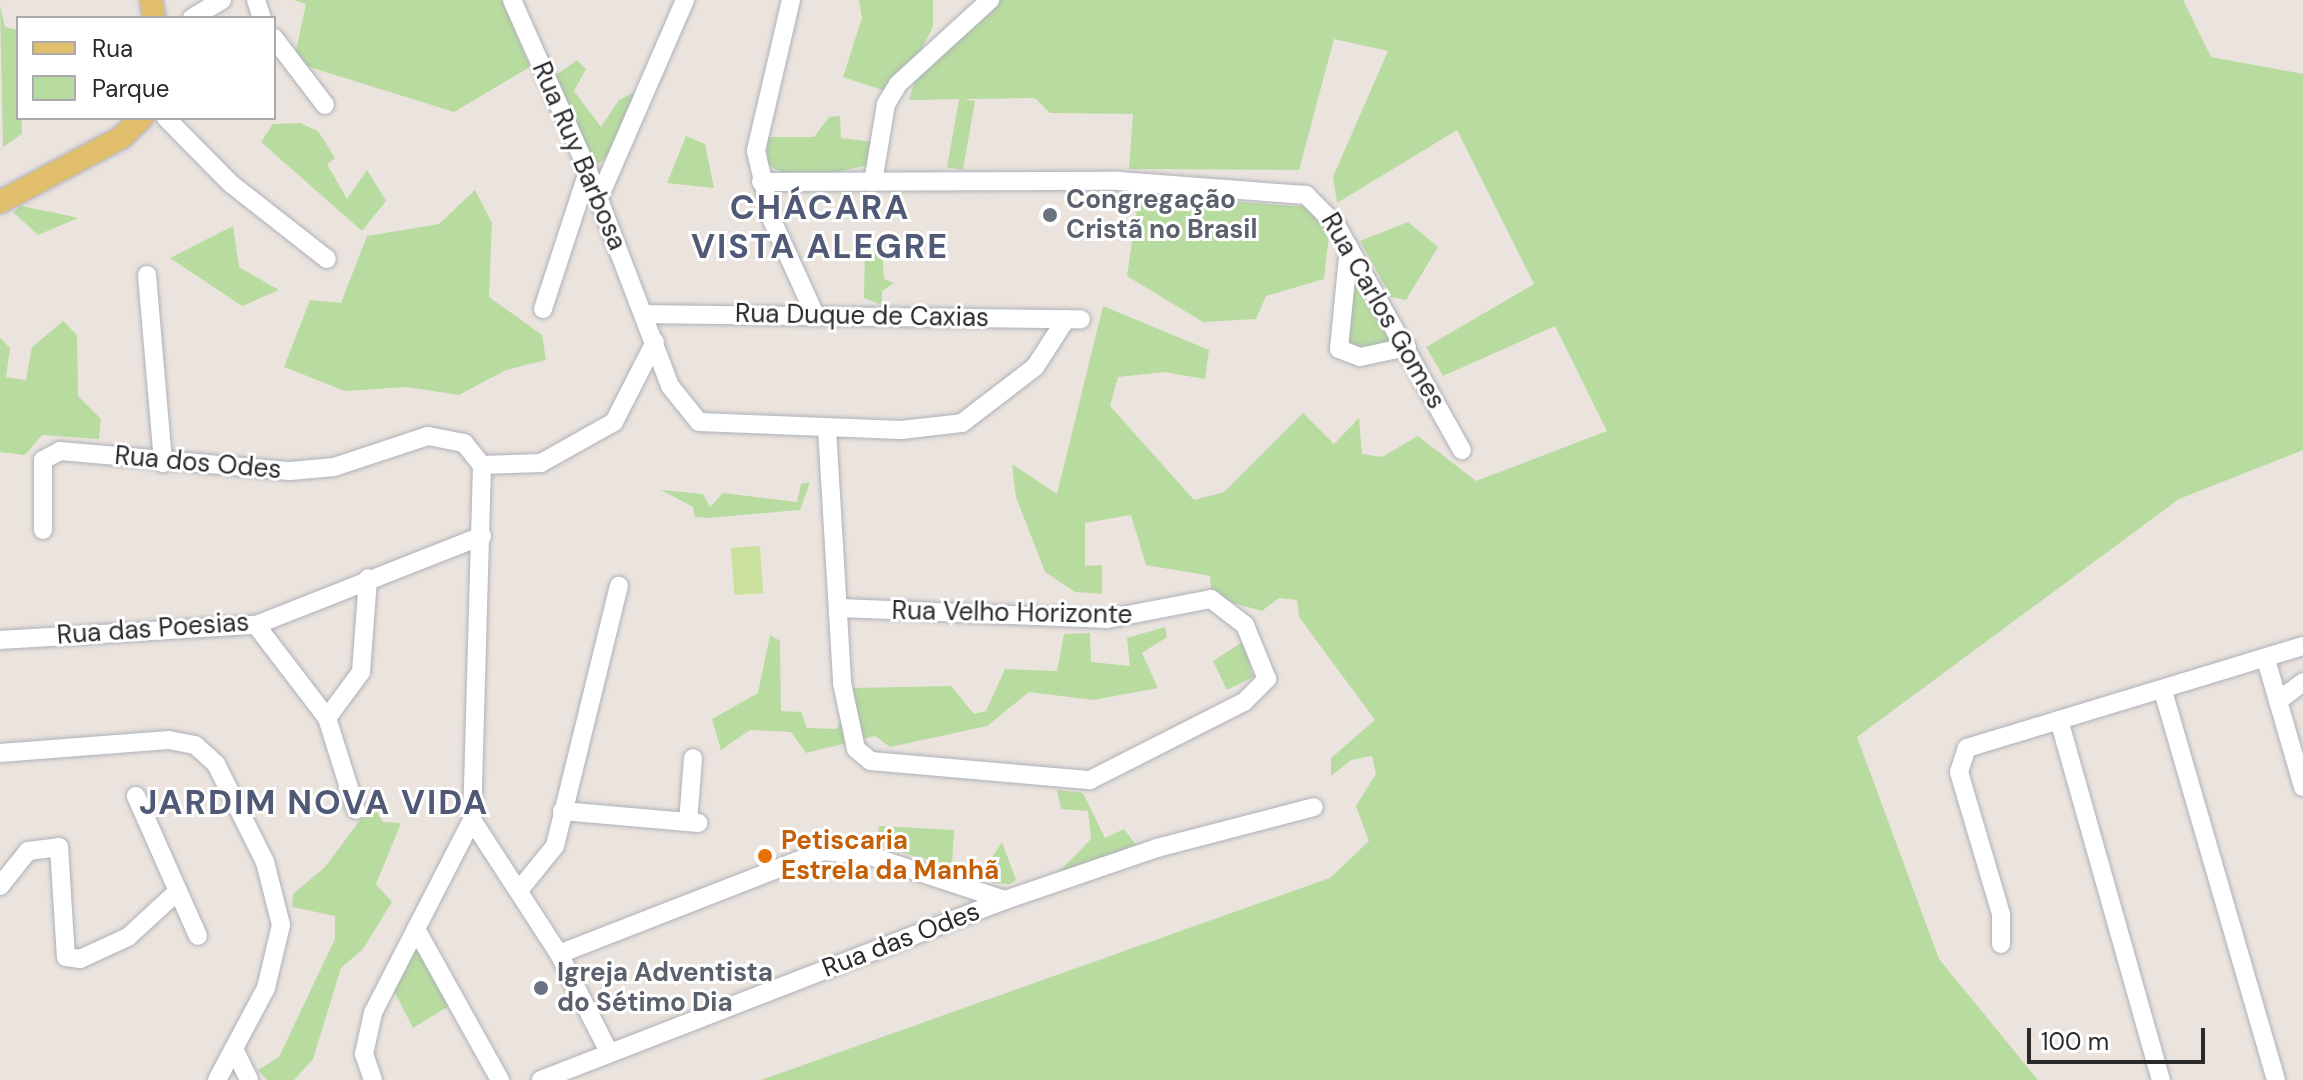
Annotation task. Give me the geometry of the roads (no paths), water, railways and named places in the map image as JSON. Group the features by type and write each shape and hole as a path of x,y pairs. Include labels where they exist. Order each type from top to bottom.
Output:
{"main road":[{"path":"0,202 122,137 140,120"}],"street":[{"path":"195,16 222,0"},
{"name":"Rua Ruy Barbosa","path":"512,0 588,171 676,398 699,422 827,428 962,423 1035,367 1073,319"},
{"path":"599,198 685,0"},
{"path":"791,0 758,124 761,182 815,315"},
{"path":"873,182 886,104 898,84 990,0"},
{"path":"276,41 325,105"},
{"path":"168,120 230,183 327,259"},
{"path":"543,309 588,171"},
{"name":"Rua Carlos Gomes","path":"761,182 1119,181 1296,191 1324,207 1407,347 1462,450"},
{"path":"1349,247 1339,349 1360,357 1407,347"},
{"path":"147,275 163,463"},
{"name":"Rua Duque de Caxias","path":"644,314 1073,319"},
{"path":"373,1080 364,1040 472,820 482,465 541,463 614,422 655,342"},
{"name":"Rua Velho Horizonte","path":"827,428 838,608 851,732 861,755 883,766 1090,780 1234,707 1267,679 1245,625 1211,599 1106,619 838,608"},
{"name":"Rua dos Odes","path":"43,530 46,455 72,451 163,463 316,470 428,436 456,438 482,465"},
{"name":"Rua das Poesias","path":"0,640 256,625 368,578 482,536"},
{"path":"327,718 361,672 368,578"},
{"path":"520,889 555,846 619,586"},
{"path":"256,625 327,718 356,810"},
{"path":"2001,944 2001,914 1960,758 1971,744 2267,663 2303,646"},
{"path":"2267,663 2303,787"},
{"path":"2278,701 2303,682"},
{"path":"2163,691 2276,1080"},
{"path":"2059,720 2161,1080"},
{"path":"0,753 169,740 195,745 216,764 265,862 281,925 266,988 217,1080"},
{"path":"562,811 693,822 693,758"},
{"path":"136,796 198,936"},
{"name":"Rua das Odes","path":"541,1080 1005,900 1157,848 1314,807"},
{"path":"472,820 520,889 559,954 609,1052"},
{"path":"0,886 28,851 59,847 68,959 128,937 178,891"},
{"path":"559,954 823,851 870,856 1005,900"},
{"path":"416,929 500,1080"},
{"path":"235,1051 249,1080"}],"place":[{"name":"Congregação Cristã no Brasil","path":"1050,215"},
{"name":"Petiscaria Estrela da Manhã","path":"765,856"},
{"name":"Igreja Adventista do Sétimo Dia","path":"541,988"}],"district":[{"name":"CHÁCARA VISTA ALEGRE","path":"820,226"},
{"name":"JARDIM NOVA VIDA","path":"314,803"}]}
